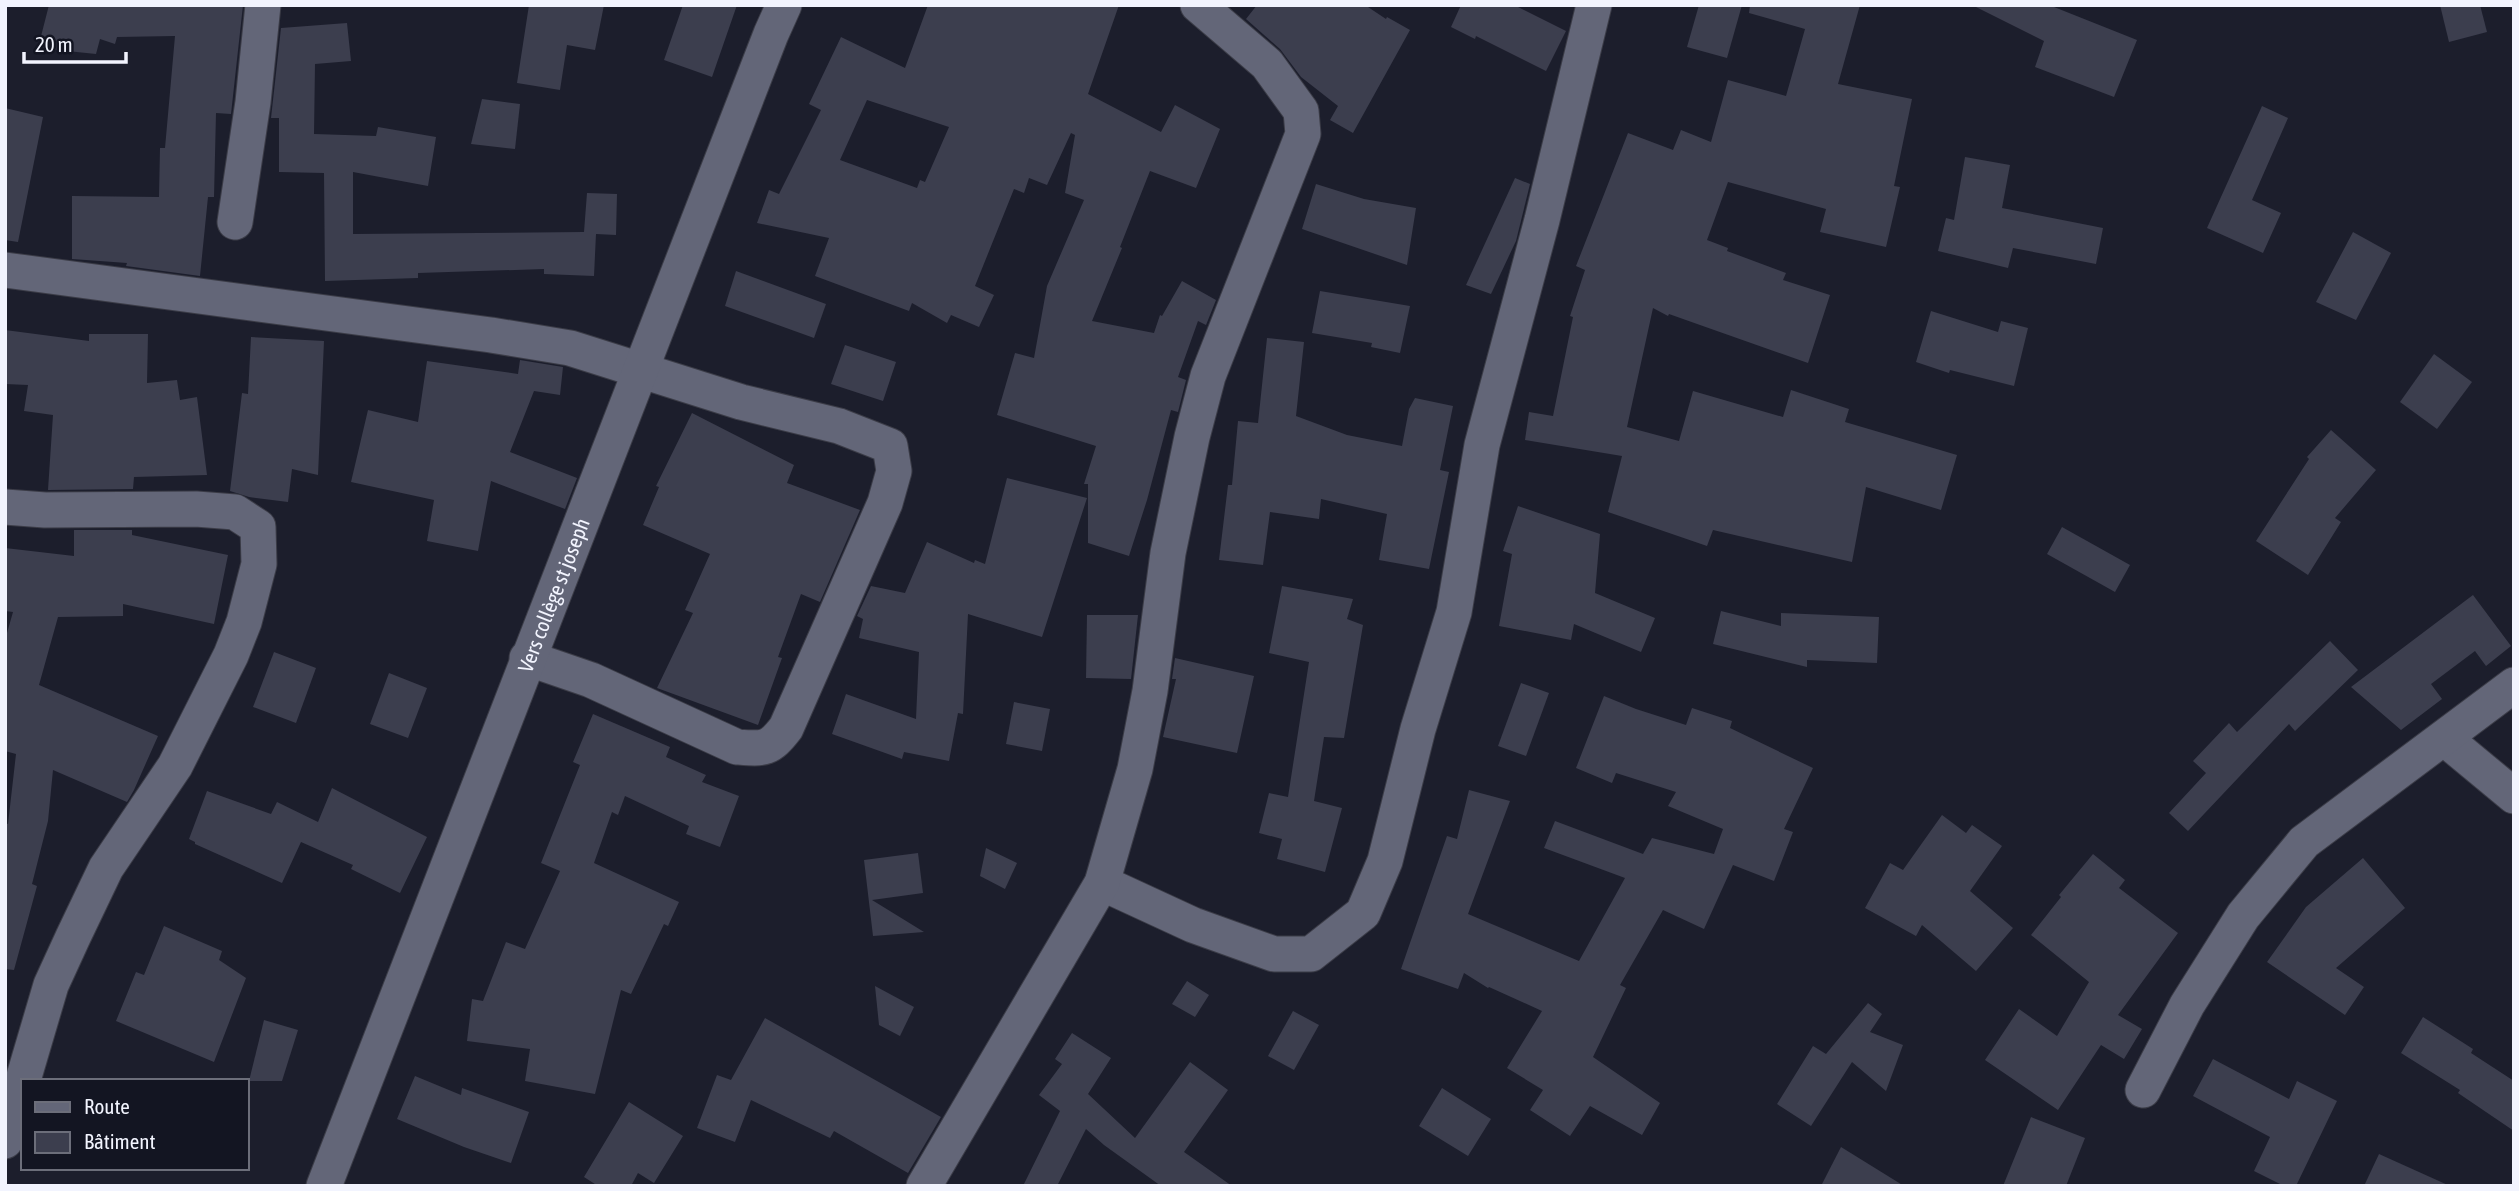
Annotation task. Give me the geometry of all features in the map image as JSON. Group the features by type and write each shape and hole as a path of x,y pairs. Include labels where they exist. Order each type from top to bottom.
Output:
{"street":[{"path":"235,222 253,102 263,5"},
{"name":"Vers collège st joseph","path":"324,1186 527,658 784,5"},
{"path":"924,1186 1102,883 1135,769 1150,691 1168,553 1192,437 1208,376 1303,134 1301,111 1267,64 1198,5"},
{"path":"1102,883 1193,925 1274,954 1311,954 1363,913 1385,860 1418,729 1454,611 1482,445 1542,220 1594,5"},
{"path":"5,270 491,335 569,348 676,384 839,426 890,446 894,471 885,503 786,728 774,743 758,749 737,747 591,680 527,658"},
{"path":"5,507 46,510 196,509 235,512 258,527 259,564 244,622 231,655 175,766 106,868 57,973 23,1079"},
{"path":"2143,1090 2187,1005 2243,916 2304,842 2514,685"},
{"path":"2444,738 2514,796"},
{"path":"5,1141 21,1085"}],"building":[{"path":"49,5 243,5 231,114 216,113 214,197 208,197 200,276 126,266 127,263 72,259 72,196 159,197 160,148 165,148 175,36 117,37 115,44 100,39 96,54 38,48"},
{"path":"529,5 604,5 595,50 567,45 560,90 517,83"},
{"path":"683,5 737,5 712,77 664,60"},
{"path":"928,5 1119,5 1088,94 1161,132 1175,105 1220,129 1196,188 1150,171 1092,321 1154,333 1160,315 1162,316 1182,281 1216,300 1206,325 1198,321 1178,377 1186,380 1178,412 1171,410 1129,556 1088,543 1088,484 1084,484 1096,446 997,415 1015,353 1034,358 1047,286 1084,200 1065,193 1075,135 1071,133 1047,185 1029,178 1024,193 1014,189 975,286 994,295 979,327 951,315 947,323 912,303 909,311 815,276 829,238 757,223 769,190 779,194 821,110 809,104 841,37 905,68","holes":["867,100 949,127 925,182 920,180 917,188 840,160"]},
{"path":"1257,5 1365,5 1410,30 1353,133 1330,120 1338,106 1301,77 1280,49 1246,19"},
{"path":"1461,5 1514,5 1566,31 1546,71 1476,36 1475,39 1451,27"},
{"path":"1699,5 1742,5 1727,58 1687,47"},
{"path":"1750,5 1860,5 1838,84 1912,99 1894,186 1900,187 1886,247 1820,232 1826,209 1728,182 1707,240 1728,248 1727,251 1786,273 1783,280 1830,295 1808,363 1669,314 1668,316 1653,308 1627,427 1679,441 1693,391 1783,417 1791,390 1849,409 1845,422 1957,455 1941,510 1866,487 1852,562 1713,530 1707,546 1608,512 1622,456 1525,440 1529,412 1553,416 1573,317 1570,316 1585,270 1576,266 1628,133 1673,150 1681,130 1711,142 1728,80 1786,96 1805,29 1749,13"},
{"path":"1972,5 2049,5 2137,40 2114,97 2035,67 2044,41"},
{"path":"2440,5 2480,5 2487,32 2449,42"},
{"path":"347,23 351,61 315,64 314,134 376,136 378,127 436,137 428,186 353,172 353,234 584,232 587,193 617,194 616,235 596,234 594,276 544,274 544,269 418,273 418,278 325,281 324,173 279,172 279,118 271,118 281,28"},
{"path":"482,99 520,104 515,149 471,144"},
{"path":"2262,106 2288,118 2252,200 2281,213 2263,253 2207,228"},
{"path":"5,108 43,117 18,242 5,240"},
{"path":"1965,157 2010,165 2002,208 2103,228 2096,264 2013,248 2008,268 1938,251 1946,218 1954,220"},
{"path":"1515,178 1530,184 1516,241 1491,294 1466,285"},
{"path":"1316,184 1364,199 1416,208 1407,265 1302,229"},
{"path":"2353,232 2391,253 2356,320 2316,302"},
{"path":"736,271 826,304 814,338 725,306"},
{"path":"1320,291 1410,306 1400,353 1371,347 1372,343 1312,333"},
{"path":"1931,311 1998,332 2001,321 2028,328 2014,386 1950,370 1949,373 1916,362"},
{"path":"5,330 89,341 89,334 148,334 147,383 177,380 180,400 197,397 207,475 134,477 133,489 48,490 53,415 24,411 28,385 5,384"},
{"path":"251,337 324,341 318,475 292,469 288,502 249,497 230,491 242,393 248,394"},
{"path":"1267,338 1304,342 1296,416 1347,435 1402,446 1409,409 1415,398 1453,406 1440,470 1449,472 1429,569 1379,560 1387,514 1321,499 1319,519 1270,512 1263,565 1219,560 1228,485 1232,485 1238,421 1258,423"},
{"path":"845,345 896,362 883,401 831,384"},
{"path":"2434,354 2472,382 2437,429 2400,402"},
{"path":"520,360 563,367 560,395 534,391 510,452 577,478 565,509 491,481 478,551 427,541 434,500 351,482 368,410 418,422 427,361 518,374"},
{"path":"692,413 794,465 787,483 860,510 820,602 801,594 778,657 782,658 758,725 657,688 693,613 685,610 710,554 643,525 659,487 656,486"},
{"path":"2331,430 2376,470 2335,518 2341,522 2308,575 2256,541 2309,459 2307,457"},
{"path":"1007,478 1087,498 1042,637 968,614 963,714 958,713 949,761 904,752 902,759 832,734 846,694 916,719 919,652 859,638 863,619 857,616 871,586 905,593 927,542 974,563 975,560 985,564"},
{"path":"1518,506 1600,534 1595,593 1655,618 1641,652 1574,624 1571,640 1499,626 1512,554 1503,551"},
{"path":"2062,527 2130,565 2115,592 2047,554"},
{"path":"74,530 132,530 132,535 228,555 214,624 123,604 123,616 58,617 39,685 158,736 127,802 53,770 48,821 32,884 37,886 14,970 5,969 5,823 8,824 16,754 5,751 5,640 13,612 5,611 5,548 74,556"},
{"path":"1282,586 1353,599 1347,619 1363,625 1344,738 1324,737 1314,801 1342,808 1325,872 1277,859 1282,839 1259,833 1269,793 1288,797 1309,662 1269,653"},
{"path":"2473,595 2511,646 2486,666 2475,651 2431,684 2442,699 2401,730 2351,687"},
{"path":"1721,611 1781,626 1781,613 1879,617 1877,663 1807,660 1807,667 1713,644"},
{"path":"1087,615 1138,615 1131,679 1086,678"},
{"path":"2330,641 2358,670 2295,731 2289,724 2188,831 2169,813 2206,773 2193,761 2229,723 2237,732"},
{"path":"274,652 316,668 296,723 253,707"},
{"path":"1175,658 1254,676 1237,753 1163,737 1176,679 1172,679"},
{"path":"389,673 427,688 408,738 370,724"},
{"path":"1521,683 1549,693 1526,756 1498,746"},
{"path":"1604,696 1686,725 1692,708 1732,721 1730,728 1813,768 1784,829 1793,832 1774,881 1733,865 1704,929 1663,910 1620,985 1626,988 1593,1057 1660,1103 1642,1135 1590,1106 1570,1136 1530,1110 1543,1090 1507,1068 1542,1011 1488,988 1464,973 1458,989 1401,969 1447,836 1457,839 1469,790 1510,801 1468,914 1579,961 1625,878 1544,848 1555,821 1643,854 1652,838 1714,854 1723,829 1668,806 1676,792 1616,773 1612,783 1576,768"},
{"path":"1014,702 1050,709 1042,751 1006,744"},
{"path":"593,714 670,747 666,757 706,775 702,782 739,796 720,847 686,834 689,826 625,796 618,815 612,812 594,863 679,902 668,926 664,924 631,994 621,990 595,1094 525,1081 530,1049 467,1041 472,999 483,1001 506,942 525,949 560,871 541,863 580,765 573,762"},
{"path":"332,788 427,837 400,893 351,869 353,865 301,842 282,883 189,839 207,791 271,814 277,802 318,822"},
{"path":"1942,815 1966,833 1972,825 2002,846 1970,891 2013,928 1976,971 1922,925 1916,936 1865,908 1890,863 1903,870"},
{"path":"986,848 1017,863 1005,889 980,876"},
{"path":"918,853 923,893 872,900 924,932 873,936 864,860"},
{"path":"2093,854 2125,880 2119,888 2178,933 2118,1015 2142,1029 2124,1059 2101,1045 2058,1110 1985,1060 2019,1009 2057,1036 2089,982 2031,935"},
{"path":"2363,858 2405,908 2336,968 2364,987 2345,1015 2267,962 2306,907"},
{"path":"164,926 222,951 219,960 246,978 214,1062 116,1021 136,972 144,975"},
{"path":"1187,981 1209,995 1195,1017 1172,1004"},
{"path":"875,986 914,1007 900,1036 879,1025"},
{"path":"1868,1003 1882,1014 1870,1032 1903,1045 1886,1091 1852,1062 1811,1126 1777,1104 1813,1046 1826,1054"},
{"path":"1293,1011 1319,1025 1294,1070 1268,1056"},
{"path":"2423,1017 2473,1049 2471,1053 2514,1081 2514,1131 2458,1093 2460,1090 2401,1053"},
{"path":"765,1018 941,1117 908,1173 834,1131 830,1138 751,1100 735,1142 697,1128 717,1075 731,1080"},
{"path":"264,1020 298,1030 282,1081 249,1081"},
{"path":"1072,1033 1111,1058 1088,1094 1135,1138 1190,1062 1228,1090 1184,1152 1232,1186 1161,1186 1086,1129 1057,1186 1023,1186 1060,1111 1039,1095 1062,1064 1055,1059"},
{"path":"2213,1059 2289,1099 2297,1081 2337,1101 2296,1186 2284,1186 2254,1171 2270,1137 2193,1096"},
{"path":"415,1076 461,1095 462,1088 529,1112 511,1163 397,1119"},
{"path":"1442,1088 1491,1119 1468,1156 1419,1126"},
{"path":"629,1102 683,1136 654,1183 638,1173 631,1186 598,1186 584,1177"},
{"path":"2031,1117 2085,1138 2066,1186 2003,1186"},
{"path":"1841,1147 1904,1186 1821,1186"},
{"path":"2379,1154 2450,1186 2364,1186"}]}
